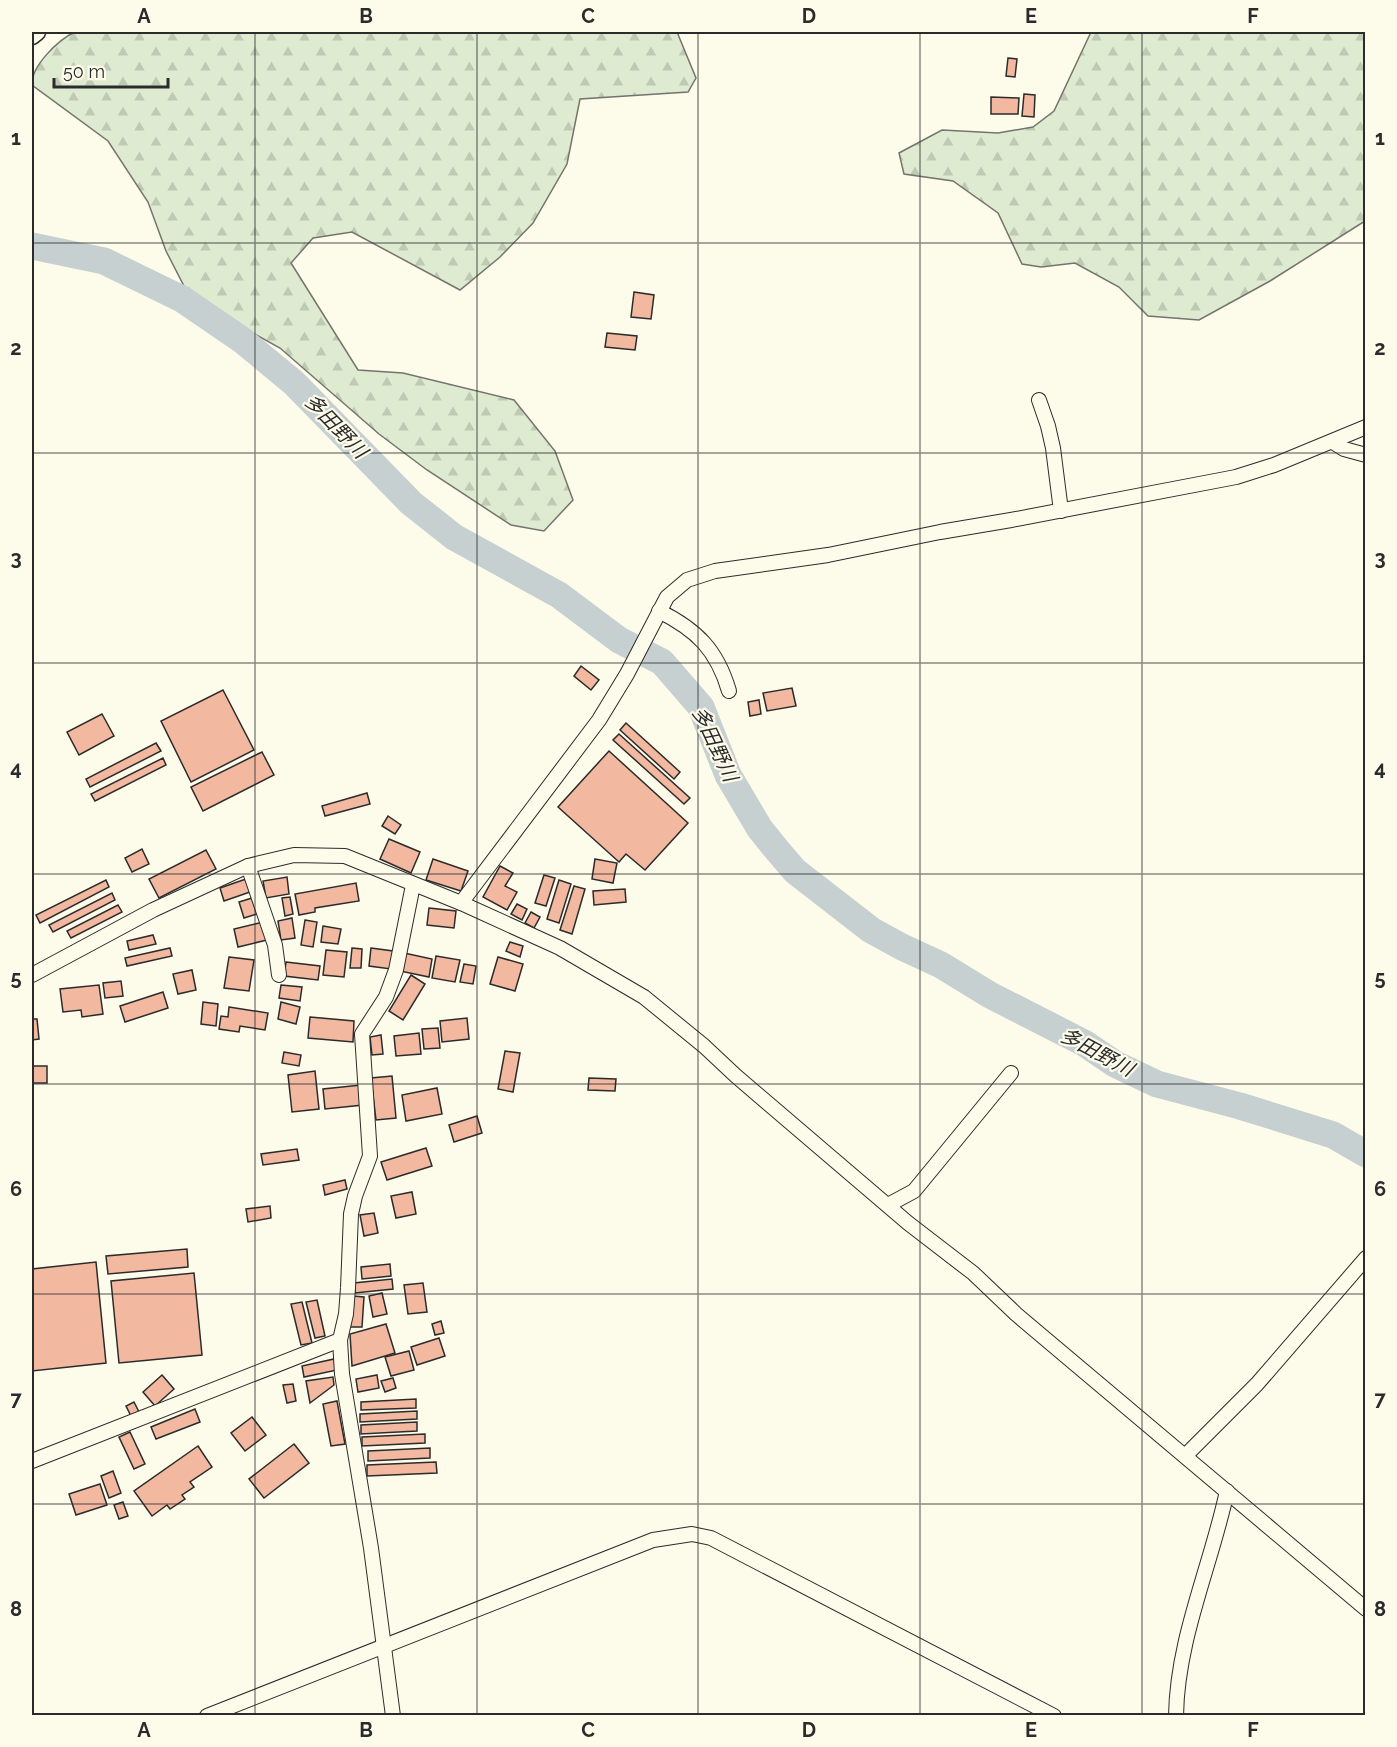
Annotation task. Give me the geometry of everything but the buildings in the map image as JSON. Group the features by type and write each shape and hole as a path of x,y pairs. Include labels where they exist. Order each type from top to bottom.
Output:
{"street":[{"path":"32,36 37,32"},
{"path":"1039,400 1053,448 1061,511"},
{"path":"461,903 599,720 627,674 657,614 675,589 687,580 715,571 828,555 1236,477 1274,465 1365,427"},
{"path":"1333,442 1365,455"},
{"path":"657,614 675,619 699,635 717,662 729,691"},
{"path":"32,975 153,910 248,866 294,855 345,856 461,903 560,948 644,997 704,1046 736,1076 888,1205 973,1273 1016,1314 1365,1609"},
{"path":"248,866 275,945 279,975"},
{"path":"393,1716 385,1647 342,1374 340,1340 348,1288 351,1214 355,1196 370,1156 362,1034 386,997 396,970 413,885"},
{"path":"888,1205 914,1191 1011,1072"},
{"path":"1185,1456 1257,1384 1365,1258"},
{"path":"32,1461 340,1340"},
{"path":"1176,1716 1179,1669 1227,1491"},
{"path":"207,1716 331,1665 385,1647 653,1540 692,1534 711,1538 1054,1716"}],"green space":[{"path":"75,32 677,32 696,78 688,92 580,99 567,164 533,223 500,257 460,290 352,232 313,238 291,263 358,370 403,373 514,400 555,451 573,500 544,531 511,525 427,470 379,434 280,348 217,313 184,286 166,251 148,202 108,141 32,85 36,70 47,54"},
{"path":"1091,32 1365,32 1365,221 1270,281 1199,320 1148,316 1119,287 1075,263 1041,267 1022,264 998,213 953,181 904,174 899,153 942,130 998,133 1033,127 1054,111"}],"waterway":[{"name":"多田野川","path":"32,246 104,261 182,299 242,340 294,383 411,503 454,537 559,595 619,640 662,662 701,707 728,775 760,829 795,871 871,930 941,965 990,995 1084,1043 1115,1064 1157,1084 1240,1106 1333,1135 1366,1154"}]}
